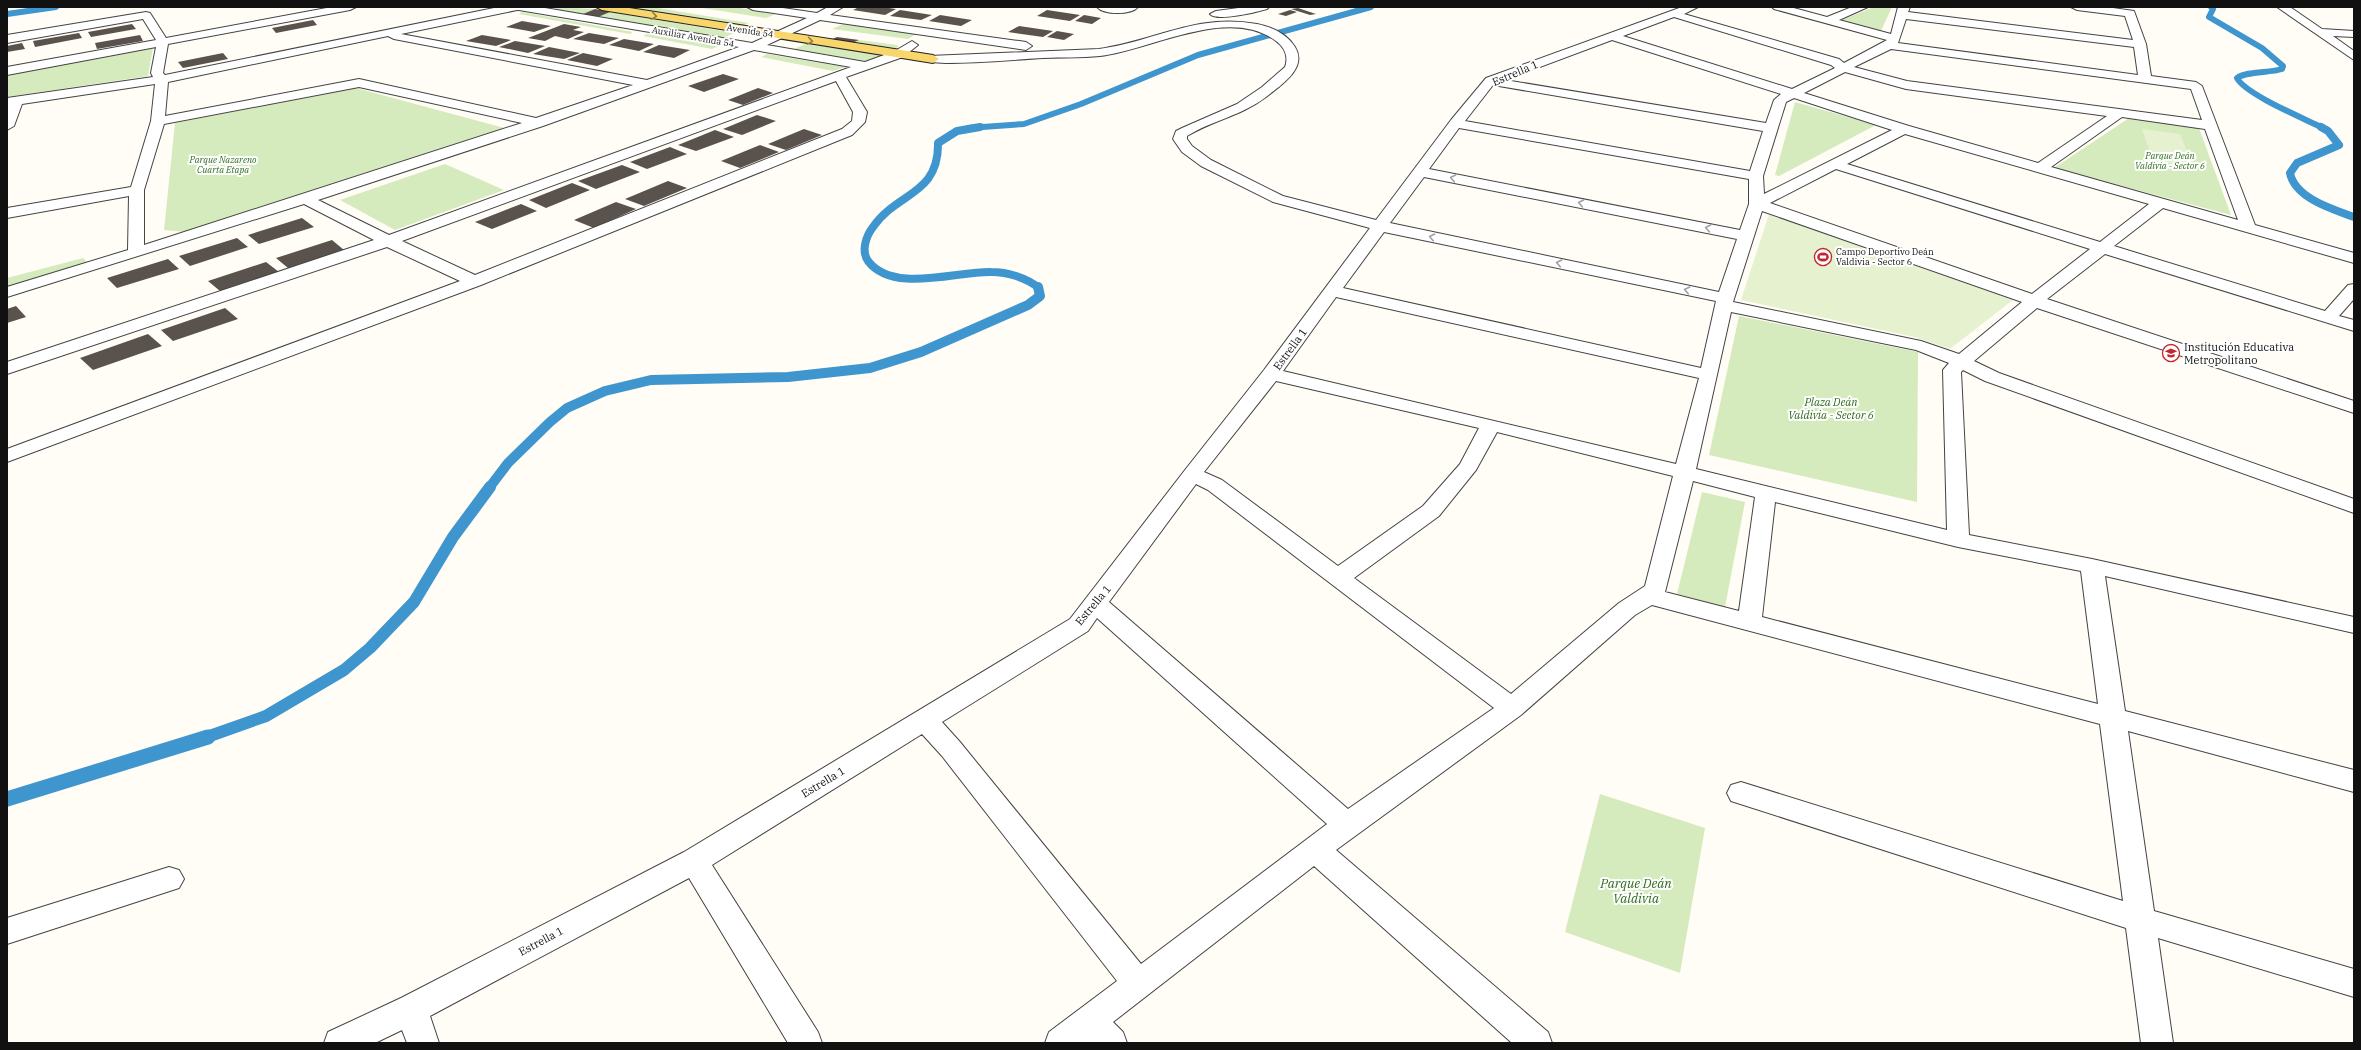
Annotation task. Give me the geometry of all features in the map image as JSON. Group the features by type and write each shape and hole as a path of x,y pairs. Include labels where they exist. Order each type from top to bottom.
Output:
{"main road":[{"name":"Avenida 54","path":"602,7 933,59"},
{"name":"Avenida 54","path":"674,7 797,28 912,45 924,50 933,59"}],"street":[{"path":"7,71 350,7"},
{"path":"7,126 12,101 162,78 515,7"},
{"name":"Auxiliar Avenida 54","path":"519,7 751,47 867,65"},
{"path":"753,7 1037,47"},
{"path":"7,292 307,200 649,85 780,36 837,7"},
{"path":"1104,7 1124,10 1132,7"},
{"path":"1179,31 1191,20 1202,16 1238,12 1263,7"},
{"path":"1778,7 1892,42 2145,79 2191,84 2197,87 2209,125 2248,227"},
{"path":"1826,21 1862,7"},
{"path":"2078,7 2103,8 2130,13 2140,44 2145,79"},
{"path":"2283,7 2354,56"},
{"path":"1683,10 1835,62 1843,68 1906,85 2209,125"},
{"name":"Estrella 1","path":"340,1043 412,1009 694,861 1079,625 1192,474 1271,374 1456,123 1490,81 1683,10"},
{"path":"1061,1043 1100,1032 1138,984 1347,825 1512,708 1627,610 1649,596 1656,588 1710,376 1724,302 1757,204 1756,176 1780,100 1788,94 1843,68 1892,42 1904,11 2140,44"},
{"path":"7,39 146,14 163,42 157,73 162,78"},
{"path":"933,59 957,60 1108,51 1179,31 1223,25 1263,28 1275,33 1285,42 1292,54 1291,67 1271,87 1230,113 1194,126 1181,134 1180,139 1187,149 1206,163 1278,199 1380,226 1921,346 1960,361 1992,377 2354,506"},
{"path":"2320,32 2354,34"},
{"path":"385,34 649,85"},
{"path":"1611,36 1788,94 1904,129 2354,258"},
{"path":"7,368 388,241 898,54 912,45"},
{"path":"7,456 475,281 848,132 858,122 860,112 839,76"},
{"path":"136,253 137,190 158,121 162,78"},
{"path":"1490,81 1770,128"},
{"path":"158,121 359,83 538,122"},
{"path":"2040,168 2118,114"},
{"path":"1456,123 1756,176"},
{"path":"1757,204 1904,129"},
{"path":"1834,164 2102,249 2354,326"},
{"path":"1421,172 1746,236"},
{"path":"7,213 137,190"},
{"path":"307,200 388,241 475,281"},
{"path":"1958,540 1952,370 1960,361 2034,301 2161,202"},
{"path":"1757,204 2034,301 2354,407"},
{"path":"2328,318 2354,289"},
{"path":"1332,291 1710,376"},
{"path":"1271,374 1491,425 1958,540 2092,566 2354,625"},
{"path":"1339,577 1431,510 1469,466 1491,425"},
{"path":"1192,474 1215,485 1512,708"},
{"path":"1749,623 1766,492"},
{"path":"2092,566 2157,1043"},
{"path":"1649,596 2113,719 2354,781"},
{"path":"1096,604 1347,825"},
{"path":"924,720 951,749 1138,984"},
{"path":"1741,793 2141,920 2354,983"},
{"path":"1316,850 1536,1043"},
{"path":"694,861 806,1043"},
{"path":"7,931 169,879"},
{"path":"412,1009 423,1043"}],"green space":[{"path":"559,7 595,9 583,14 553,9"},
{"path":"624,7 652,7 749,23 741,26"},
{"path":"696,7 734,7 776,14 766,18"},
{"path":"1874,7 1892,7 1881,31 1839,21"},
{"path":"522,12 633,32 630,34 519,14"},
{"path":"610,12 735,33 722,38 598,17"},
{"path":"843,24 916,34 908,39 832,29"},
{"path":"647,34 719,46 712,49 643,36"},
{"path":"859,40 897,45 899,47 891,49 852,43"},
{"path":"805,44 877,54 880,57 873,60 864,61 851,60 792,50"},
{"path":"146,47 153,48 148,76 7,97 7,73"},
{"path":"767,54 845,67 833,71 761,57"},
{"name":"Parque Nazareno Cuarta Etapa","path":"356,88 508,129 185,232 164,230 175,123"},
{"path":"1795,102 1876,125 1779,176 1775,175"},
{"name":"Parque Deán Valdivia - Sector 6","path":"2129,118 2199,128 2231,215 2054,168"},
{"path":"2142,129 2180,134 2193,167 2153,161"},
{"path":"445,164 504,190 395,230 340,200"},
{"name":"Campo Deportivo Deán Valdivia - Sector 6","path":"1769,214 2013,300 1950,349 1914,337 1741,300"},
{"path":"83,258 87,262 7,287 7,278"},
{"name":"Plaza Deán Valdivia - Sector 6","path":"1739,316 1918,352 1917,502 1709,455"},
{"path":"1702,492 1745,502 1725,607 1677,594"},
{"name":"Parque Deán Valdivia","path":"1600,794 1705,828 1680,973 1565,932"}],"building":[{"path":"859,7 882,7 896,9 885,15 853,10"},
{"path":"1298,8 1316,14 1310,15 1291,9"},
{"path":"595,9 610,12 598,17 583,14"},
{"path":"900,10 932,15 921,20 890,16"},
{"path":"1047,10 1080,15 1070,21 1037,16"},
{"path":"1290,10 1297,12 1286,16 1278,14"},
{"path":"940,15 972,20 961,26 929,21"},
{"path":"1084,15 1101,18 1092,24 1075,21"},
{"path":"313,20 317,25 276,33 272,28"},
{"path":"522,21 551,26 534,32 506,27"},
{"path":"132,24 136,29 91,37 88,32"},
{"path":"564,24 581,27 573,30 584,32 568,39 555,36 545,41 528,38"},
{"path":"1019,26 1053,31 1043,37 1008,32"},
{"path":"1057,31 1074,34 1064,40 1047,37"},
{"path":"79,33 82,38 35,47 33,41"},
{"path":"589,33 619,38 604,44 573,39"},
{"path":"140,35 143,41 97,49 95,43"},
{"path":"482,35 511,40 496,46 466,41"},
{"path":"837,37 859,40 852,43 830,40"},
{"path":"624,39 654,44 639,51 609,45"},
{"path":"515,41 545,46 528,53 499,47"},
{"path":"22,43 25,49 7,52 7,46"},
{"path":"659,45 690,50 674,58 643,52"},
{"path":"549,47 580,53 564,59 533,54"},
{"path":"223,53 228,59 183,68 178,62"},
{"path":"583,53 613,59 597,66 567,60"},
{"path":"723,74 739,79 704,92 688,86"},
{"path":"758,88 773,93 743,105 728,100"},
{"path":"757,115 776,121 742,135 723,129"},
{"path":"804,129 822,135 786,150 768,144"},
{"path":"715,130 734,137 696,151 678,145"},
{"path":"760,145 779,152 740,168 721,161"},
{"path":"670,147 687,154 647,169 630,162"},
{"path":"622,165 640,172 596,189 578,181"},
{"path":"668,181 687,188 644,206 625,199"},
{"path":"572,183 590,190 546,208 529,200"},
{"path":"616,202 636,209 594,228 574,220"},
{"path":"521,204 537,211 492,229 475,222"},
{"path":"302,218 314,227 259,244 248,235"},
{"path":"237,238 248,247 190,266 179,256"},
{"path":"332,240 344,250 288,268 276,258"},
{"path":"168,259 179,269 117,288 107,278"},
{"path":"266,262 279,272 220,291 208,281"},
{"path":"16,306 26,317 7,323 7,309"},
{"path":"225,308 238,319 173,341 161,330"},
{"path":"148,334 162,346 93,370 80,358"}],"waterway":[{"path":"7,14 56,7"},
{"path":"979,127 1024,124 1081,104 1198,55 1371,7"},
{"path":"2211,7 2213,9 2209,17 2262,48 2283,66 2282,69 2246,74 2237,78 2242,84 2263,98 2321,127"},
{"path":"968,128 979,127"},
{"path":"979,127 957,131 938,143 936,160 932,173 915,191 883,215 873,227 865,244 866,257 868,261 879,271 893,276 909,279 997,272 1010,274 1034,284 1038,287"},
{"path":"2321,127 2328,131 2339,145 2297,163 2290,173 2293,182 2307,196 2325,206 2354,217"},
{"path":"489,488 508,463 550,422 567,408 605,391 651,380 788,377 870,368 921,352 1028,305 1040,296 1038,287"},
{"path":"204,738 266,716 344,670 370,648 414,602 453,537 490,487"},
{"path":"7,799 208,737"}],"place":[{"name":"Campo Deportivo Deán Valdivia - Sector 6","path":"1823,257"},
{"name":"Institución Educativa Metropolitano","path":"2171,353"}]}
